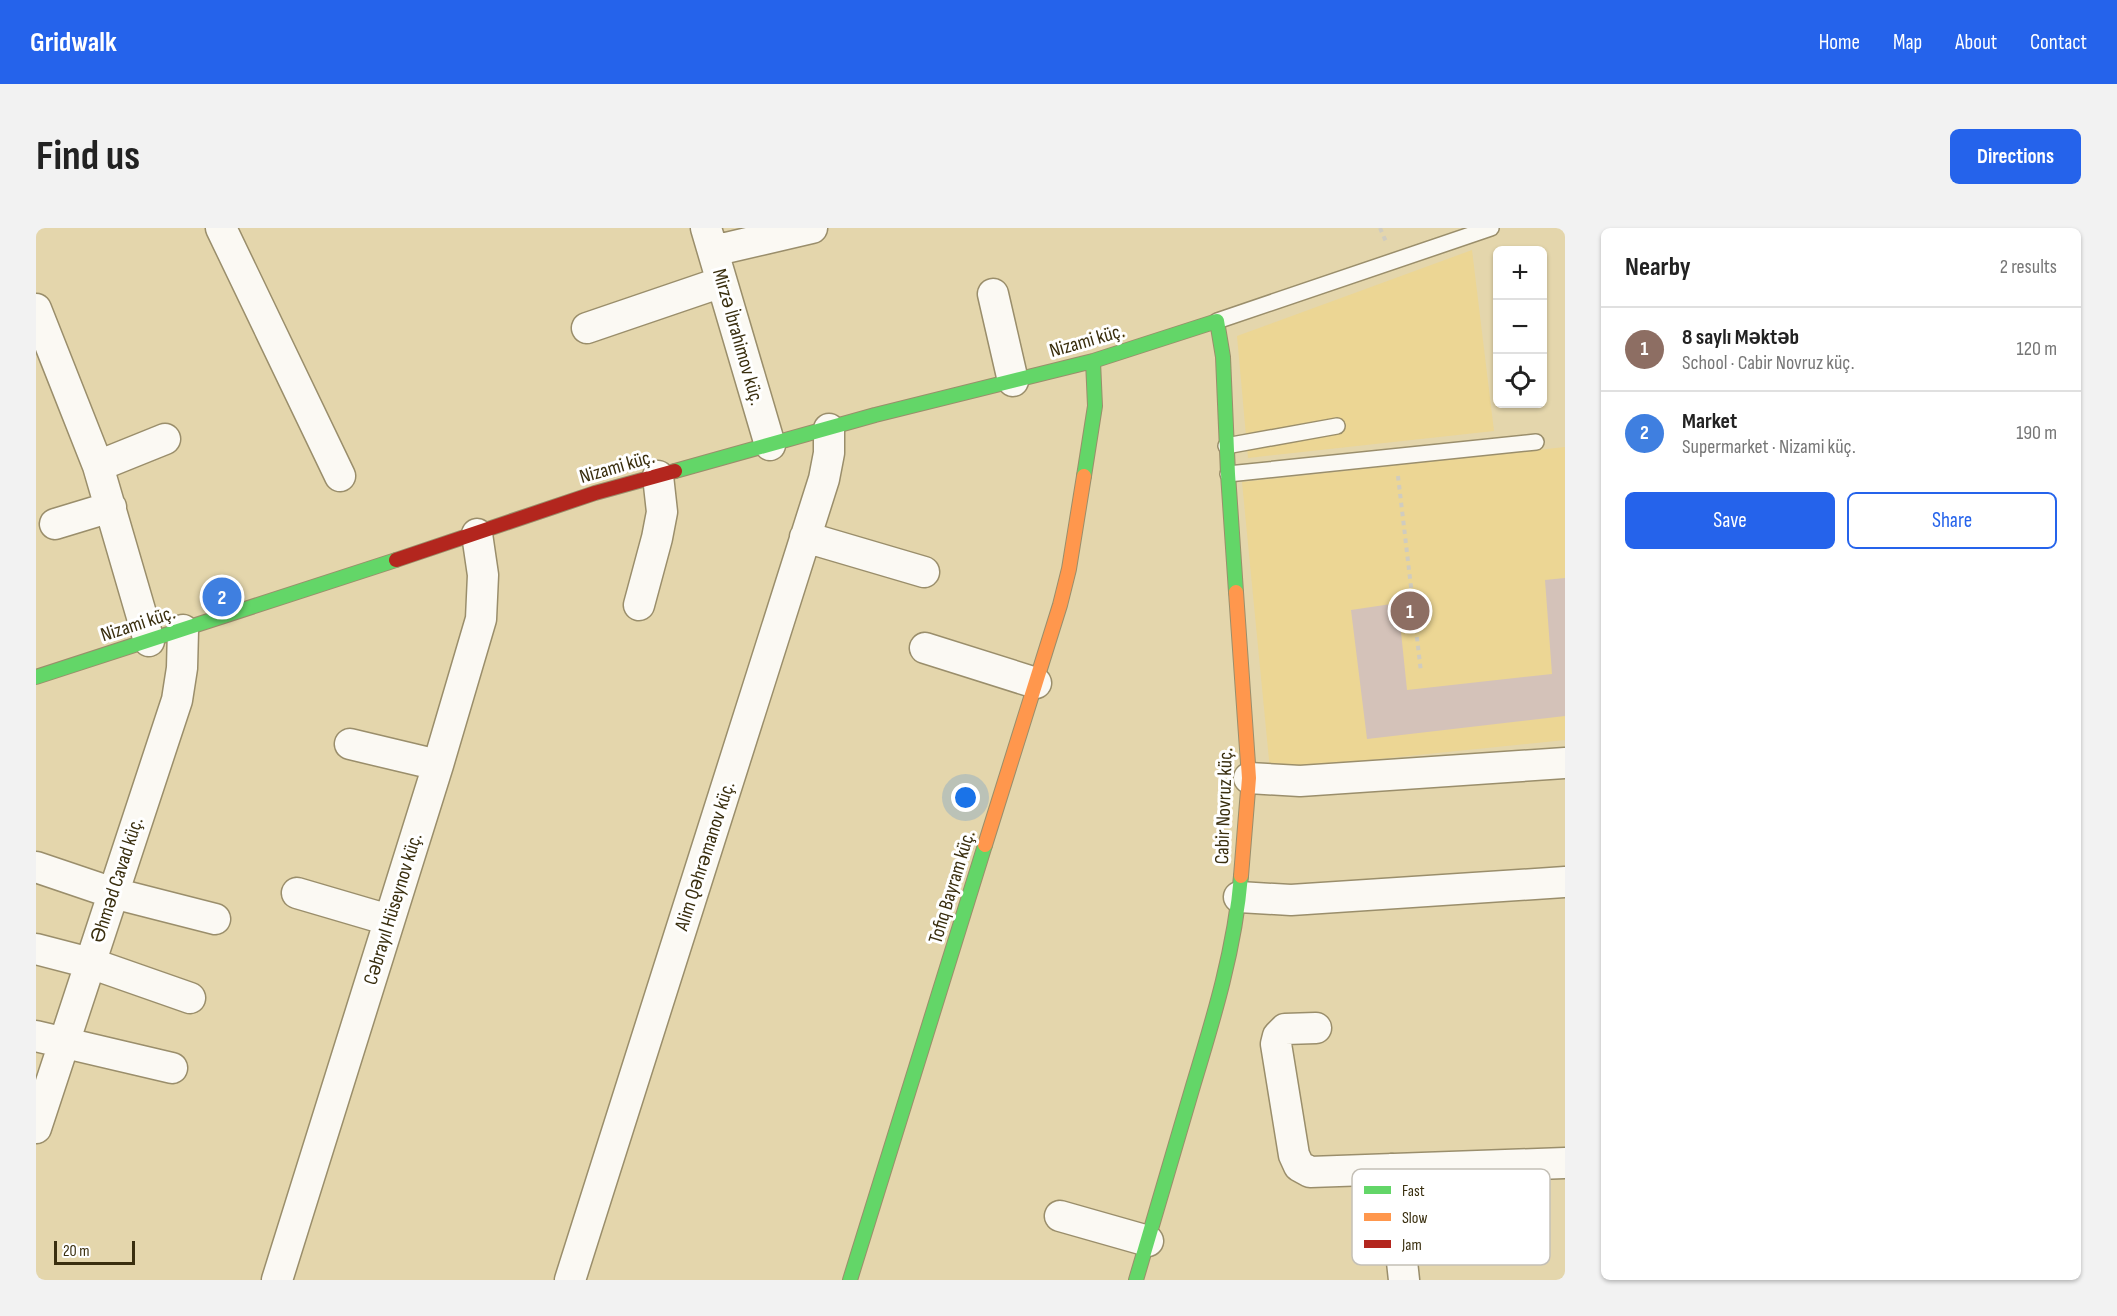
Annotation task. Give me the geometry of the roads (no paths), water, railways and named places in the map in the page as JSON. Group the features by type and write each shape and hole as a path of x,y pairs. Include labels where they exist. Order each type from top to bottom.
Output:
{"street":[{"path":"220,228 340,476"},
{"path":"710,240 812,228"},
{"name":"Mirzə İbrahimov küç.","path":"710,240 770,445"},
{"path":"587,328 722,282"},
{"path":"993,294 1013,381"},
{"path":"36,309 98,466 148,641"},
{"name":"Nizami küç.","path":"36,677 477,534 595,493 875,415 1093,361 1217,321"},
{"name":"Cabir Novruz küç.","path":"1136,1280 1214,1017 1226,969 1239,897 1249,778 1226,446 1223,357 1217,321"},
{"name":"Tofiq Bayram küç.","path":"850,1280 1036,683 1069,569 1095,406 1093,361"},
{"name":"Alim Qəhrəmanov küç.","path":"570,1280 824,479 829,453 829,429"},
{"path":"98,466 165,439"},
{"path":"639,605 662,512 658,476"},
{"path":"55,524 111,507"},
{"name":"Cəbrayıl Hüseynov küç.","path":"277,1280 438,765 481,619 483,575 477,534"},
{"path":"806,537 924,572"},
{"name":"Əhməd Cavad küç.","path":"37,1124 50,1040 90,963 177,700 182,668 183,630"},
{"path":"925,648 1036,683"},
{"path":"350,744 438,765"},
{"path":"1249,778 1300,781 1565,763"},
{"path":"36,867 113,893 214,919"},
{"path":"1239,897 1291,900 1565,882"},
{"path":"297,893 389,920"},
{"path":"36,949 90,963 190,998"},
{"path":"1316,1028 1285,1029 1278,1036 1276,1044 1294,1155 1299,1166 1310,1172 1352,1170"},
{"path":"50,1040 172,1068"},
{"path":"1392,1169 1565,1163"},
{"path":"1060,1216 1148,1241"},
{"path":"1402,1265 1404,1280"}],"lane":[{"path":"1217,321 1491,228"},
{"path":"1226,446 1337,426"},
{"path":"1228,474 1536,442"}],"place":[{"name":"Market","path":"222,597"},
{"name":"8 saylı Məktəb","path":"1410,611"}]}
